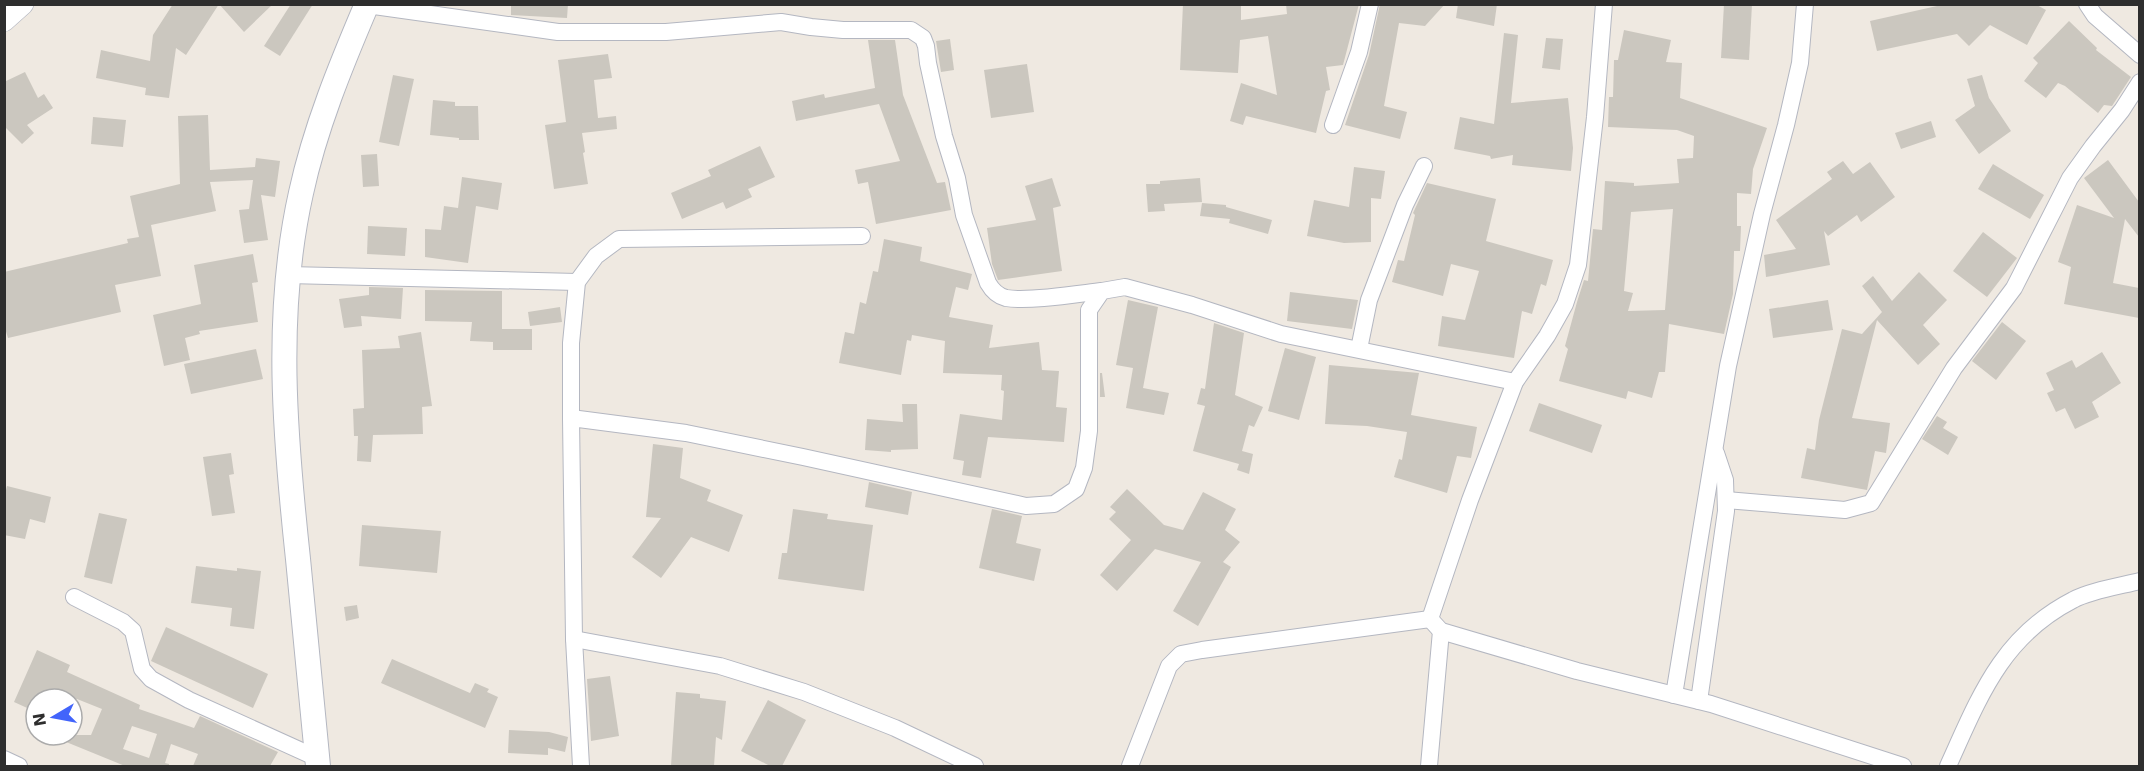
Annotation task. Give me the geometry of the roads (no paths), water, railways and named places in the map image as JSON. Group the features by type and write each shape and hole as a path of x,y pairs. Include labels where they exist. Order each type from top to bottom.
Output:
{"main road":[{"path":"317,762 291,488 284,370 288,275 301,192 329,97 367,5"}],"street":[{"path":"4,21 23,4"},
{"path":"1333,125 1359,52 1370,4"},
{"path":"1429,766 1436,625 1470,500 1515,381 1547,336 1565,304 1578,265 1595,117 1604,4"},
{"path":"1674,695 1716,451 1728,366 1762,214 1800,63 1805,4"},
{"path":"2087,4 2095,16 2139,55"},
{"path":"367,5 558,32 666,32 782,22 843,30 910,30 923,38 927,46 928,63 964,215 988,284 993,291 1005,297 1025,298 1102,291 1125,286 1281,334 1515,381"},
{"path":"1726,500 1845,510 1871,503 1954,368 2014,288 2070,178 2108,129 2139,82"},
{"path":"1359,349 1369,300 1405,205 1424,166"},
{"path":"580,766 574,639 571,418 571,343 577,282 596,256 619,239 862,236"},
{"path":"288,275 577,282"},
{"path":"571,418 698,435 1026,506 1054,504 1076,489 1084,468 1089,431 1089,310 1102,291"},
{"path":"1699,701 1726,512 1725,480 1716,451"},
{"path":"1948,766 1973,711 2000,661 2032,626 2074,599 2139,581"},
{"path":"74,597 123,622 133,632 142,669 151,679 317,762"},
{"path":"1130,766 1169,666 1181,654 1436,625 1577,671 1699,701 1903,766"},
{"path":"574,639 720,666 804,692 895,728 975,766"},
{"path":"4,759 20,766"}]}
